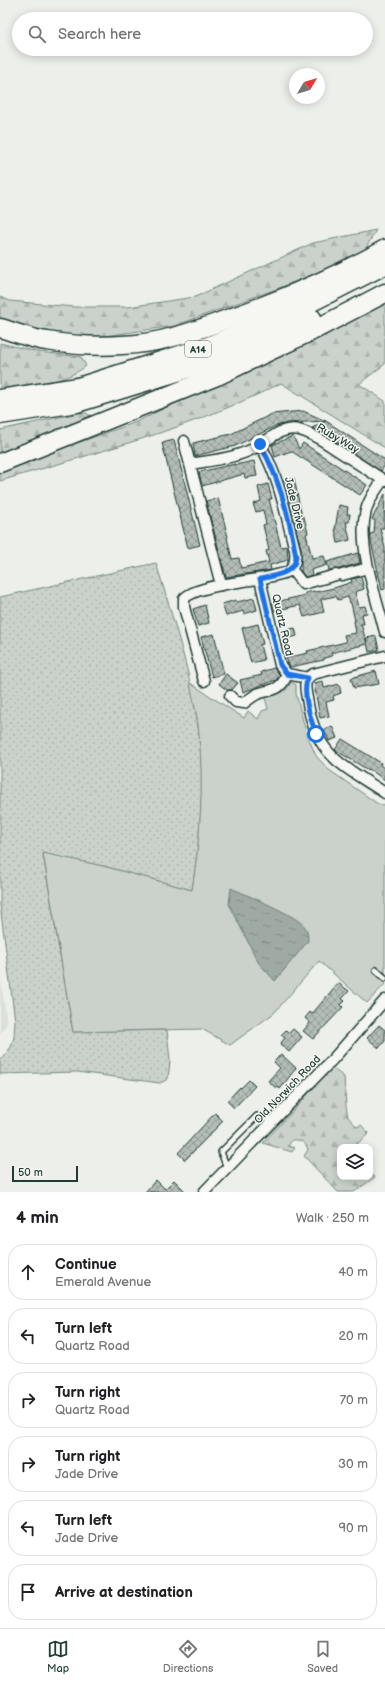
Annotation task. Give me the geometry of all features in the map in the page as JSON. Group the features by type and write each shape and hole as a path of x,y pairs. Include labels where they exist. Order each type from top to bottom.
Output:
{"highway":[{"path":"0,328 46,341 72,344 123,346 156,341 196,330 270,304 296,293 385,249"},
{"name":"A14","path":"0,399 78,387 208,346 304,306 385,265"},
{"name":"A14","path":"0,415 77,403 210,362 310,319 385,282"},
{"path":"0,463 217,376 316,329 385,293"}],"street":[{"name":"Ruby Way","path":"190,464 219,460 246,452 274,434 286,430 298,429 312,435 384,481 370,499 364,516 363,527 368,568 385,632"},
{"path":"184,441 221,585"},
{"name":"Jade Drive","path":"260,444 270,461 278,482 293,542 296,561 290,569"},
{"path":"204,681 184,602 190,593 221,585 260,579 283,573 290,569 303,584 368,568"},
{"name":"Quartz Road","path":"260,579 278,660 287,674"},
{"path":"230,696 236,702 244,703 253,696 280,687 287,674 308,678 318,672 385,656"},
{"path":"308,678 305,690 310,714 316,734 322,745 339,763 385,793"},
{"name":"Old Norwich Road","path":"204,1192 333,1059 385,1000"}],"lane":[{"path":"376,970 385,978"},
{"path":"227,1168 221,1152 256,1116 274,1120"}],"shaded area":[{"path":"0,974 7,1023 0,1034"}],"green space":[{"path":"376,230 362,255 279,288 174,326 84,339 0,323 0,297 10,301 74,307 128,307 195,297 313,243"},
{"path":"385,303 385,364 359,384 385,401 385,448 281,383 248,399 179,426 107,450 0,481 0,470 134,423 280,357"},
{"path":"0,343 39,352 81,357 86,366 67,377 45,384 0,392"},
{"path":"83,412 94,417 0,455 0,430"},
{"path":"156,563 187,668 199,733 202,792 192,890 103,866 43,854 73,1032 167,1030 170,1061 168,1079 160,1083 77,1072 0,1074 0,1061 11,1047 14,1037 15,1021 0,905 0,597"},
{"path":"291,682 296,685 296,694 306,732 316,756 329,770 378,804 385,805 385,984 367,1003 319,961 274,1013 230,1045 202,1029 73,1032 43,853 103,866 192,890 199,832 201,774 197,716 190,683 244,718 248,711 258,719 262,711 268,709 265,698 277,695 284,691"},
{"path":"331,1067 344,1077 348,1117 357,1127 361,1125 369,1133 357,1144 337,1144 337,1180 371,1180 354,1192 338,1192 304,1156 308,1150 306,1145 302,1142 292,1140 288,1146 295,1148 292,1152 263,1143 296,1108"}],"water":[{"path":"231,888 282,911 300,922 306,929 308,941 275,981 258,962 229,904"}],"building":[{"path":"303,411 326,421 287,423 276,426 235,446 195,456 193,443 231,434 272,414"},
{"path":"326,421 385,460 385,465 381,471 312,428"},
{"path":"293,436 299,449 303,443 367,485 360,495 291,451 275,457 272,445"},
{"path":"174,440 200,545 188,548 162,443"},
{"path":"254,461 257,476 245,478 244,474 202,486 199,472"},
{"path":"294,478 302,517 304,517 308,533 306,534 312,558 324,556 327,565 311,570 312,575 305,577 301,571 301,548 283,481"},
{"path":"268,484 272,499 269,499 281,547 287,546 288,560 270,565 271,570 226,577 206,501 218,498 232,559 239,558 241,568 269,562 266,551 269,550 263,525 266,524 263,510 256,512 253,504 261,501 258,487"},
{"path":"385,494 384,528 380,528 385,548 385,589 382,590 370,534 374,533 375,521 372,519"},
{"path":"339,505 348,507 347,514 350,514 349,522 346,522 350,540 338,543 335,529"},
{"path":"358,553 360,563 339,569 329,570 327,562"},
{"path":"361,577 364,589 355,592 359,607 365,606 367,613 362,614 364,624 361,624 367,644 331,653 332,656 324,658 324,660 290,667 286,658 308,653 307,651 346,642 344,635 356,633 351,603 348,597 338,600 336,596 321,599 324,612 304,617 300,605 274,611 272,603 305,595 305,593 334,588 352,582 351,579"},
{"path":"254,598 257,610 244,614 243,611 226,616 222,604 236,600 237,602"},
{"path":"205,605 209,623 198,626 193,609"},
{"path":"258,624 263,644 260,645 264,660 251,663 242,628"},
{"path":"295,628 297,636 288,638 286,630"},
{"path":"214,634 224,674 212,677 201,637"},
{"path":"376,636 379,650 369,652 366,638"},
{"path":"274,668 280,675 276,680 243,692 240,680 262,675 261,672"},
{"path":"376,671 379,684 354,688 351,678"},
{"path":"226,674 238,683 232,690 227,690 219,684"},
{"path":"323,681 324,688 339,684 341,693 333,696 334,700 326,702 329,716 320,718 314,683"},
{"path":"332,726 337,738 329,741 324,730"},
{"path":"342,739 381,763 380,765 385,769 385,780 369,769 368,770 335,750"},
{"path":"338,983 349,991 342,999 345,1001 341,1005 343,1007 313,1039 303,1031 310,1023 305,1018 310,1012 312,1014"},
{"path":"379,1025 385,1030 385,1041 379,1048 367,1038"},
{"path":"293,1029 302,1037 289,1052 280,1044 285,1038 281,1035 286,1030 289,1033"},
{"path":"281,1054 296,1068 280,1089 277,1086 276,1088 268,1081 280,1068 274,1062"},
{"path":"249,1080 255,1086 234,1108 227,1101"},
{"path":"215,1113 223,1121 185,1160 178,1153"},
{"path":"156,1180 165,1189 174,1180 186,1192 145,1192"}],"route":[{"path":"260,444 275,472 295,550 296,561 287,572 260,579 280,665 287,674 308,678 305,690 311,721 316,734"}]}
